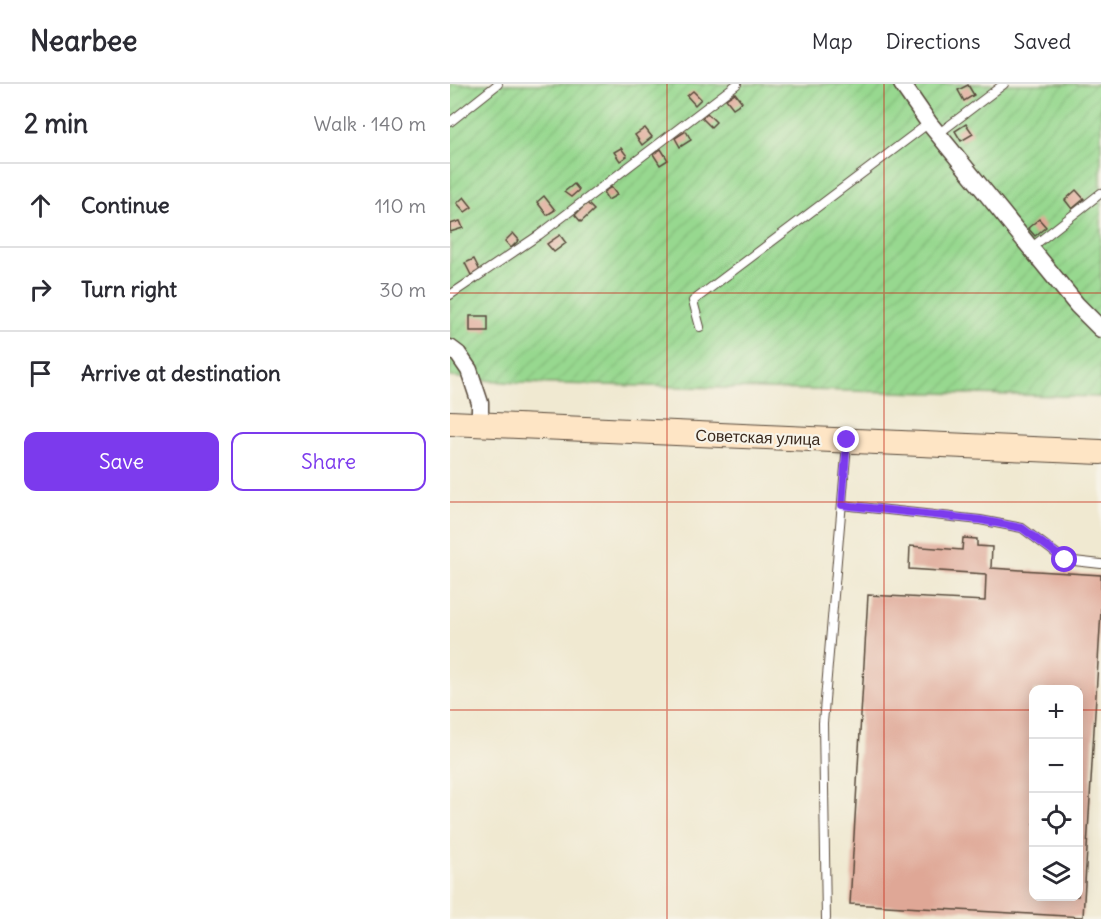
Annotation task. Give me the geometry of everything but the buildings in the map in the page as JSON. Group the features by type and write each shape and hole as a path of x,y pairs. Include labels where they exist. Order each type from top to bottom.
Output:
{"main road":[{"name":"Советская улица","path":"450,423 1101,452"}],"street":[{"path":"902,84 934,128 1077,305 1101,329"},
{"path":"450,348 458,354 469,370 480,403 480,424"}],"lane":[{"path":"450,122 498,84"},
{"path":"450,295 538,236 737,84"},
{"path":"700,327 693,301 934,128 1004,84"},
{"path":"1032,247 1101,193"},
{"path":"826,919 823,723 847,440"},
{"path":"842,505 981,520 1022,528 1065,560 1101,564"}],"green space":[{"path":"450,84 1101,84 1101,397 517,383 450,377"}],"route":[{"path":"847,440 842,505 981,520 1022,528 1065,560"}]}
